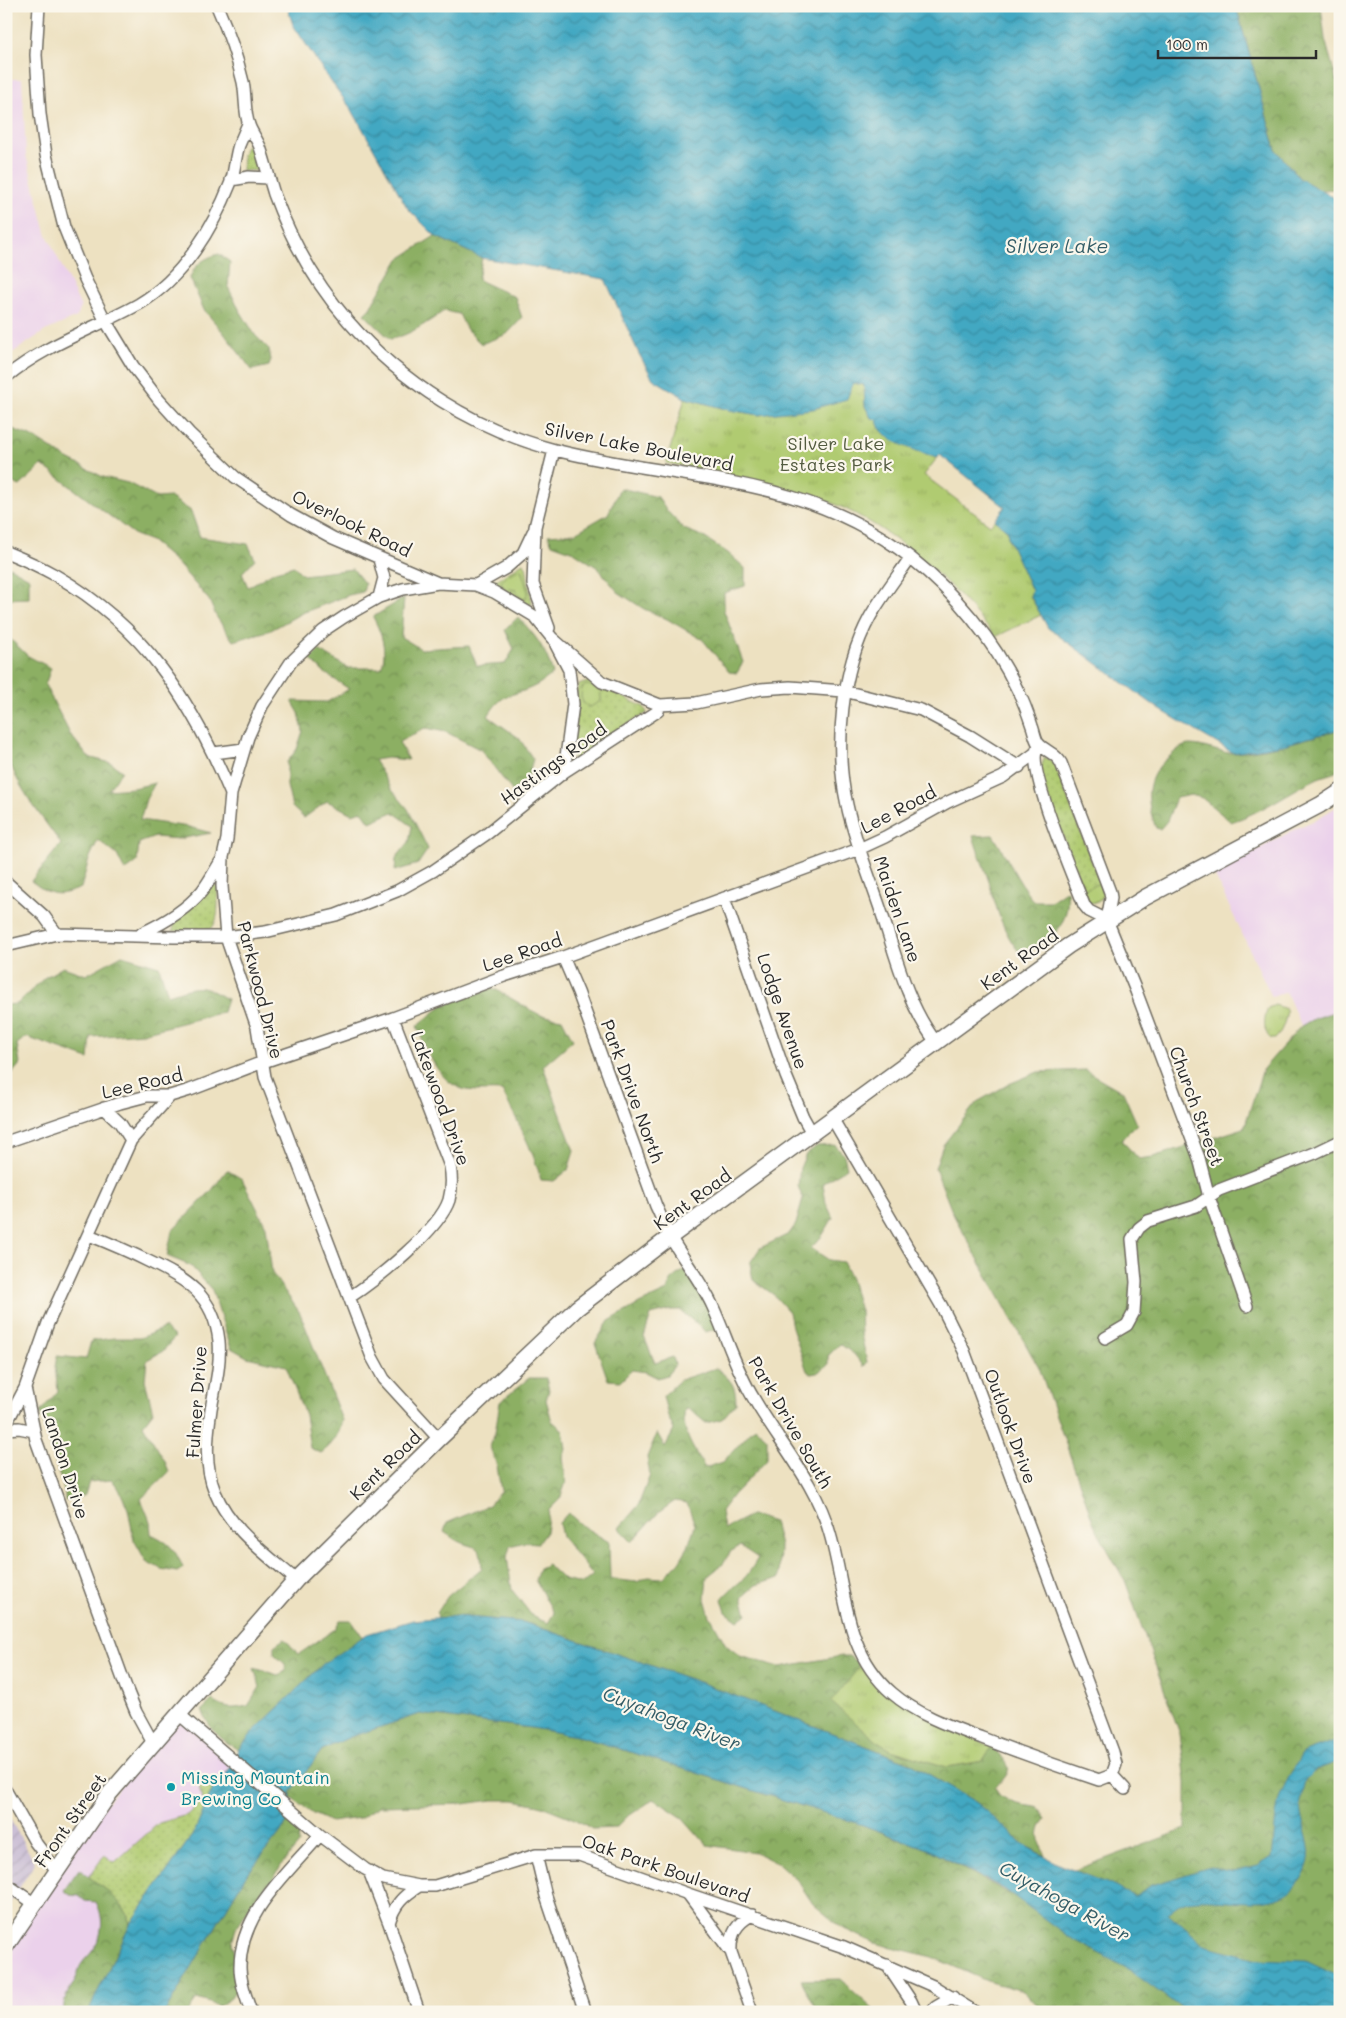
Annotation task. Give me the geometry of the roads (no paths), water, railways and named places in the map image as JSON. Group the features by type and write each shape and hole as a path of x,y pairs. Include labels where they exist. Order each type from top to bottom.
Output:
{"main road":[{"name":"Kent Road","path":"153,1743 180,1715 199,1690 296,1580 439,1439 577,1308 670,1237 1068,946 1144,898 1320,806 1340,792"},
{"name":"Front Street","path":"6,1946 110,1794 153,1743"}],"street":[{"name":"Overlook Road","path":"39,6 36,64 40,114 46,155 64,226 85,279 105,320 133,366 159,400 189,433 236,477 291,515 333,538 438,583 476,585 507,599 534,616 552,638"},
{"name":"Silver Lake Boulevard","path":"217,6 237,59 246,102 248,124 260,145 268,178 284,220 311,271 346,320 382,357 419,386 466,415 494,429 554,450 771,490 841,515 878,536 910,558 956,600 995,651 1018,690 1036,749 1040,788 1084,905 1089,911 1107,920"},
{"path":"6,377 44,351 139,303 179,270 208,230 231,180 239,145 248,124"},
{"path":"231,180 249,177 268,178"},
{"path":"476,585 506,568 523,553 534,527 554,450"},
{"path":"534,527 533,584 552,638 569,670 573,704 564,772"},
{"path":"6,552 38,566 68,583 110,614 139,641 170,678 214,753 231,794"},
{"name":"Maiden Lane","path":"910,558 870,618 858,645 844,691 843,780 847,805 859,849 906,983 918,1015 936,1042"},
{"path":"379,559 384,578 379,597"},
{"name":"Parkwood Drive","path":"438,583 403,589 379,597 344,616 323,631 291,662 262,706 244,749 231,794 227,839 223,857 222,886 226,937 257,1027 265,1077 372,1357 384,1379 439,1439"},
{"path":"552,638 602,682 660,705 696,703 760,689 790,687 844,691 896,702 928,713 970,736 1019,767"},
{"name":"Hastings Road","path":"6,946 57,934 226,937 265,932 312,922 374,901 433,871 461,853 522,807 564,772 658,711 660,705"},
{"path":"214,753 244,749"},
{"path":"1036,749 1053,753 1061,763 1110,892 1111,898 1107,920"},
{"name":"Lee Road","path":"6,1142 104,1108 147,1096 170,1096 190,1090 263,1062 393,1018 504,976 563,957 859,849 948,802 1003,777 1019,767 1036,749"},
{"name":"Hastings Road","path":"136,936 162,924 180,912 202,891 223,857"},
{"path":"6,882 44,916 57,934"},
{"name":"Lodge Avenue","path":"724,898 786,1076 803,1117 812,1133"},
{"name":"Church Street","path":"1107,920 1172,1084 1247,1306"},
{"name":"Park Drive North","path":"563,957 578,992 656,1206 670,1237"},
{"name":"Lakewood Drive","path":"350,1297 380,1276 436,1223 444,1211 452,1182 450,1166 393,1018"},
{"path":"6,1424 25,1388 48,1323 132,1140 170,1096"},
{"path":"104,1108 120,1123 132,1140"},
{"name":"Outlook Drive","path":"832,1118 928,1282 964,1351 1082,1667 1116,1764 1112,1775"},
{"path":"1105,1338 1127,1325 1134,1312 1136,1282 1132,1247 1134,1234 1148,1221 1196,1206 1219,1190 1316,1153 1340,1141"},
{"name":"Fulmer Drive","path":"89,1235 116,1245 181,1277 196,1290 206,1303 216,1326 219,1342 219,1359 207,1449 209,1474 214,1490 225,1512 235,1526 296,1580"},
{"name":"Park Drive South","path":"670,1237 713,1306 740,1373 753,1398 798,1466 820,1506 835,1550 853,1637 862,1657 878,1679 892,1694 914,1709 966,1732 1099,1780 1112,1775"},
{"name":"Landon Drive","path":"25,1388 34,1431 127,1690 136,1712 153,1743"},
{"path":"6,1430 19,1428 34,1431"},
{"name":"Oak Park Boulevard","path":"180,1715 320,1836 368,1871 383,1879 419,1886 435,1886 536,1855 580,1855 688,1894 840,1945 953,1997 975,2012"},
{"path":"1112,1775 1125,1789"},
{"path":"6,1791 35,1842 57,1871"},
{"path":"251,2012 240,1969 241,1951 246,1932 261,1905 320,1836"},
{"path":"536,1855 546,1896 585,2012"},
{"path":"368,1871 389,1923 418,2012"},
{"path":"6,1884 35,1904"},
{"path":"389,1923 396,1905 403,1897 419,1886"},
{"path":"688,1894 731,1952 752,2012"},
{"path":"731,1952 731,1940 737,1926 752,1915"},
{"path":"887,1965 911,2001 916,2012"},
{"path":"931,2012 940,2004 953,1997"}],"water":[{"name":"Silver Lake","path":"287,6 1236,6 1276,150 1299,178 1340,201 1340,729 1283,745 1233,753 1159,709 1048,628 1030,595 1032,591 1008,538 1008,531 995,520 1005,507 940,455 937,458 911,449 901,445 885,434 877,420 871,418 865,406 864,385 853,383 847,399 813,409 759,415 729,410 685,398 653,379 639,354 605,279 482,258 435,236 408,209 352,110 293,25"},
{"name":"Cuyahoga River","path":"457,1616 523,1622 699,1682 910,1763 977,1803 1024,1845 1060,1865 1107,1883 1134,1896 1152,1885 1210,1867 1234,1872 1258,1866 1272,1857 1279,1799 1302,1753 1340,1739 1340,1761 1316,1770 1305,1780 1301,1810 1308,1840 1309,1861 1298,1884 1286,1895 1272,1900 1256,1902 1188,1901 1180,1904 1168,1913 1205,1945 1258,1959 1306,1961 1340,1977 1340,2012 1293,2012 1271,2006 1245,2012 1199,2012 1181,2008 1128,1969 1069,1937 1004,1889 930,1850 860,1824 582,1737 532,1728 420,1714 350,1737 322,1750 291,1792 289,1818 284,1828 245,1877 165,2012 88,2012 130,1925 195,1831 214,1786 216,1787 230,1768 238,1750 254,1731 323,1664 367,1634 413,1620"}],"place":[{"name":"Missing Mountain Brewing Co","path":"171,1787"}],"park label":[{"name":"Silver Lake Estates Park","path":"836,453"}]}
